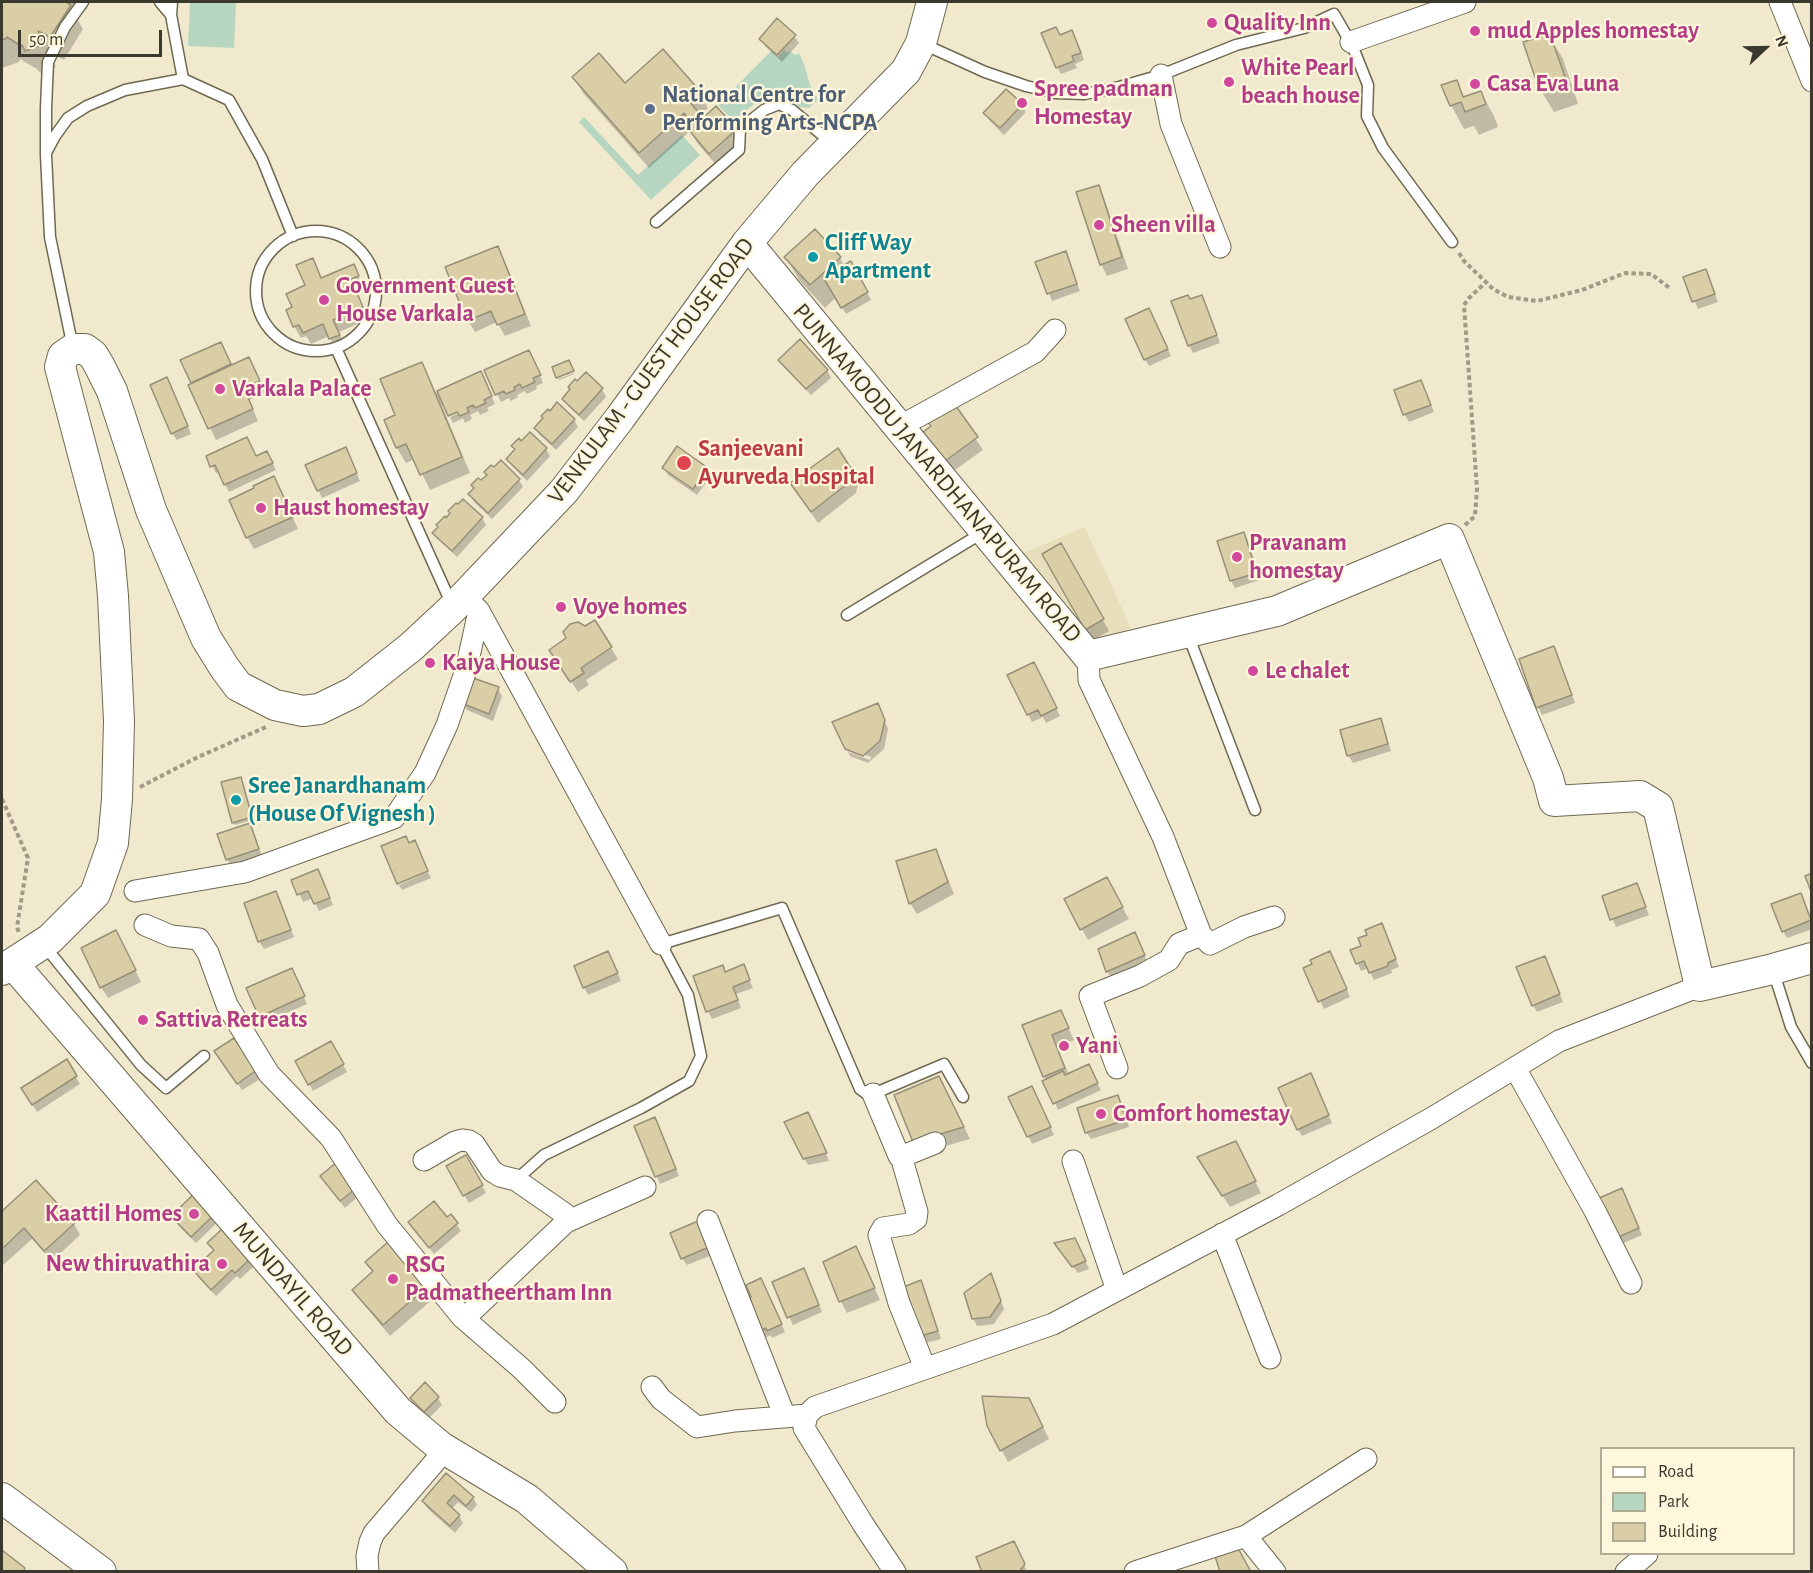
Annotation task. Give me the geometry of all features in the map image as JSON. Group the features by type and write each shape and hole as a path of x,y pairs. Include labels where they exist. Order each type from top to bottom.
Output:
{"main road":[{"name":"VENKULAM - GUEST HOUSE ROAD","path":"79,349 93,355 112,391 151,510 206,638 224,667 238,686 275,705 303,711 319,709 354,692 465,605 564,491 747,243 805,174 906,71 921,43 932,2"},
{"name":"PUNNAMOODU JANARDHANAPURAM ROAD","path":"747,243 1088,656 1276,611 1449,539"},
{"path":"21,959 75,915 95,894 113,843 117,799 119,721 109,552 60,367 63,356 79,349"},
{"path":"1449,539 1548,778 1554,801 1640,796 1658,807 1700,986 1812,958"},
{"name":"MUNDAYIL ROAD","path":"21,959 398,1411 445,1450 527,1499 612,1572"},
{"path":"2,1498 101,1572"}],"street":[{"path":"1350,42 1465,2"},
{"path":"1780,2 1812,81"},
{"path":"1161,75 1171,124 1220,247"},
{"path":"899,427 1035,352 1055,330"},
{"path":"135,891 245,872 394,818 425,773 447,725 466,670 465,605"},
{"path":"465,605 661,944"},
{"path":"1088,656 1089,680 1163,837 1201,935 1210,944 1244,927 1274,917"},
{"path":"145,925 171,936 199,939 208,953 227,1005 269,1074 331,1138 387,1225 462,1317 522,1369 555,1402"},
{"path":"1117,1068 1090,996 1159,966 1169,960 1179,944 1201,935"},
{"path":"896,1572 862,1524 804,1428 807,1415 815,1407 1053,1324 1432,1118 1559,1041 1700,986"},
{"path":"1515,1068 1595,1211 1631,1283"},
{"path":"873,1095 899,1156 904,1159 917,1212 916,1219 909,1224 883,1228 879,1235 899,1303 925,1368"},
{"path":"424,1160 455,1142 469,1141 474,1144 492,1171 500,1176 516,1180 565,1214 566,1222"},
{"path":"904,1159 908,1154 935,1143"},
{"path":"1073,1161 1117,1290"},
{"path":"462,1317 467,1316 566,1222 645,1187"},
{"path":"708,1221 785,1417"},
{"path":"1222,1234 1270,1358"},
{"path":"652,1387 661,1399 697,1427 735,1421 807,1415"},
{"path":"368,1572 367,1557 374,1533 445,1450"},
{"path":"1135,1572 1246,1536 1366,1460"},
{"path":"1246,1536 1275,1572"},
{"path":"1626,1572 1646,1555"}],"lane":[{"path":"79,349 50,237 46,108 48,62 65,27 83,2"},
{"path":"160,2 171,15"},
{"path":"172,2 171,15 183,79"},
{"path":"921,43 984,72 1026,86 1055,93 1085,94 1161,75 1236,45 1304,28 1334,14 1350,42 1368,85 1367,116 1383,148 1452,242"},
{"path":"46,155 55,136 68,118 87,106 125,90 183,79 229,100 262,159 293,236"},
{"path":"656,222 739,150 740,129 764,110 779,104 792,110 834,145"},
{"path":"321,230 340,235 358,246 370,263 376,283 375,304 368,323 354,338 336,348 318,352 298,349 282,340 268,327 259,310 256,291 259,273 267,255 282,241 300,232 321,230"},
{"path":"336,348 465,605"},
{"path":"847,615 985,531"},
{"path":"1187,632 1255,810"},
{"path":"516,1180 544,1155 641,1108 689,1081 701,1056 688,995 661,944 782,908 860,1089 873,1095 944,1064 963,1097"},
{"path":"21,959 166,1088 204,1056"},
{"path":"1773,969 1791,1027 1812,1063"}],"path":[{"path":"1452,242 1464,261 1493,288 1508,297 1537,301 1582,290 1625,273 1651,274 1671,288"},
{"path":"1449,539 1475,516 1477,489 1464,305 1468,298 1486,282"},
{"path":"117,799 198,757 303,711"},
{"path":"2,799 28,858 17,927 21,959"}],"shaded area":[{"path":"1085,527 1131,628 1088,653 1012,558"}],"green space":[{"path":"190,2 236,2 234,48 188,46"},
{"path":"784,50 795,55 799,53 811,88 818,99 809,108 797,107 789,99 779,94 771,95 753,105 733,121 718,105 771,51 778,57"},
{"path":"584,117 638,175 682,135 700,155 651,200 579,122"}],"building":[{"path":"2,2 66,2 71,5 50,37 38,31 44,44 25,51 22,45 7,37 2,40"},
{"path":"777,18 796,35 777,55 759,39"},
{"path":"1056,27 1060,35 1072,30 1081,53 1072,56 1074,61 1056,68 1041,33"},
{"path":"1550,34 1566,80 1539,89 1523,42"},
{"name":"National Centre for Performing Arts-NCPA","path":"663,49 700,91 689,101 703,118 716,106 737,129 709,154 687,128 692,124 684,113 639,153 572,77 599,53 625,83"},
{"path":"1457,80 1463,97 1481,91 1486,104 1465,112 1461,102 1450,106 1441,85"},
{"path":"1006,89 1023,104 1000,128 983,113"},
{"name":"Sheen villa","path":"1099,185 1122,257 1100,265 1076,192"},
{"name":"Cliff Way Apartment","path":"815,229 841,257 810,285 784,257"},
{"path":"498,246 525,314 497,325 491,311 467,321 445,267"},
{"path":"1066,251 1077,284 1047,294 1035,262"},
{"name":"Government Guest House Varkala","path":"313,258 321,278 354,264 359,276 351,279 363,307 333,320 340,335 329,339 323,324 303,333 299,325 293,327 286,310 292,307 286,294 305,285 296,265"},
{"path":"851,261 868,292 841,308 823,277"},
{"path":"1706,269 1715,294 1692,302 1683,277"},
{"path":"1188,295 1190,299 1202,295 1217,335 1188,346 1171,301"},
{"path":"1149,308 1168,349 1144,360 1125,319"},
{"path":"800,339 828,370 806,389 778,360"},
{"path":"221,342 231,364 191,383 180,360"},
{"path":"529,350 541,375 533,378 535,382 522,388 520,384 514,387 515,390 506,394 504,391 495,395 484,370"},
{"path":"249,357 260,381 244,388 253,409 208,429 188,385"},
{"path":"569,360 574,371 556,378 552,367"},
{"path":"422,362 462,457 420,475 406,444 396,448 384,420 395,415 380,379"},
{"path":"481,371 492,396 484,400 486,403 475,408 473,405 467,408 469,412 460,416 457,412 448,416 437,391"},
{"path":"586,372 603,388 579,415 562,399 575,379 577,381"},
{"path":"167,377 188,426 171,434 150,385"},
{"path":"1421,380 1431,405 1403,415 1394,390"},
{"path":"557,402 575,419 552,444 534,428 543,418 541,416 548,409 550,411"},
{"path":"953,402 978,437 945,461 923,432 931,426 927,421"},
{"path":"530,432 547,448 523,475 506,459 515,449 511,446 519,438 521,441"},
{"path":"247,437 256,456 267,451 273,463 224,485 215,465 210,467 206,456"},
{"path":"677,446 708,468 693,489 662,468"},
{"path":"346,447 357,473 317,491 305,465"},
{"path":"838,448 852,470 851,481 811,512 790,483"},
{"path":"501,460 520,479 488,513 468,494 474,488 471,485 478,478 481,480 487,475 484,472 491,465 494,467"},
{"name":"Haust homestay","path":"274,476 293,517 246,538 229,500"},
{"path":"463,499 483,517 452,551 432,533 438,527 436,525 450,513 448,511"},
{"name":"Pravanam homestay","path":"1244,532 1257,573 1230,581 1217,541"},
{"path":"1061,543 1104,619 1085,630 1042,554"},
{"path":"595,620 612,647 581,668 584,673 570,682 549,650 566,638 563,632 570,624 578,622 585,626"},
{"path":"1554,646 1572,695 1536,708 1519,659"},
{"path":"1034,662 1057,708 1041,716 1038,710 1027,715 1007,675"},
{"path":"470,677 499,687 489,714 461,703"},
{"path":"878,703 885,720 880,741 863,756 845,749 832,722"},
{"path":"1381,718 1388,744 1347,756 1340,730"},
{"name":"Sree Janardhanam (House Of Vignesh )","path":"241,777 252,817 232,823 221,782"},
{"path":"250,823 259,849 226,860 217,834"},
{"path":"406,836 409,843 415,840 428,871 397,884 381,846"},
{"path":"936,849 948,882 909,904 896,861"},
{"path":"318,869 330,898 314,904 308,891 297,895 291,880"},
{"path":"1812,873 1812,894 1805,876"},
{"path":"1107,877 1123,907 1080,930 1064,899"},
{"path":"1637,883 1646,907 1610,920 1602,896"},
{"path":"276,891 291,930 258,942 244,903"},
{"path":"1801,893 1811,920 1782,932 1771,904"},
{"path":"1382,923 1396,959 1388,963 1388,966 1369,973 1364,961 1356,964 1350,950 1361,946 1358,938 1367,935 1365,930"},
{"path":"116,930 136,970 100,988 81,948"},
{"path":"1135,932 1145,955 1106,972 1098,949"},
{"path":"608,951 618,973 583,988 574,966"},
{"path":"1330,951 1347,989 1318,1002 1303,968 1312,964 1310,960"},
{"path":"1545,956 1560,994 1532,1006 1516,967"},
{"path":"744,964 750,980 733,987 738,1000 706,1012 693,976 723,965 725,972"},
{"path":"292,968 305,996 259,1017 246,988"},
{"path":"1061,1010 1069,1028 1052,1035 1065,1068 1043,1077 1022,1025"},
{"path":"234,1038 257,1070 237,1084 214,1051"},
{"path":"331,1041 344,1064 308,1085 295,1061"},
{"path":"67,1059 77,1076 32,1105 21,1088"},
{"path":"1089,1064 1098,1083 1053,1104 1042,1081 1063,1071 1065,1075"},
{"path":"1311,1073 1329,1115 1297,1130 1278,1088"},
{"path":"939,1076 964,1127 913,1142 894,1095"},
{"path":"1032,1086 1051,1127 1027,1137 1008,1097"},
{"name":"Comfort homestay","path":"1118,1095 1126,1120 1085,1133 1077,1108"},
{"path":"808,1112 827,1153 803,1159 784,1122"},
{"path":"655,1117 676,1169 655,1177 634,1126"},
{"path":"1236,1141 1256,1181 1222,1196 1197,1157"},
{"path":"466,1155 483,1185 463,1196 446,1166"},
{"path":"337,1162 358,1187 340,1201 320,1176"},
{"path":"36,1180 75,1223 44,1251 24,1228 2,1249 2,1211"},
{"path":"1622,1188 1639,1228 1614,1239 1597,1199"},
{"name":"Kaattil Homes","path":"197,1191 217,1212 191,1237 171,1216"},
{"path":"434,1201 447,1217 451,1214 458,1223 429,1248 408,1222"},
{"path":"698,1221 709,1247 681,1259 670,1233"},
{"name":"New thiruvathira","path":"222,1229 250,1259 235,1273 232,1270 211,1290 193,1270 214,1250 207,1243"},
{"path":"1075,1238 1086,1261 1072,1267 1054,1243"},
{"name":"RSG Padmatheertham Inn","path":"388,1242 428,1286 383,1325 352,1290 373,1271 365,1262"},
{"path":"856,1246 875,1288 839,1302 823,1262"},
{"path":"804,1268 819,1305 787,1318 772,1282"},
{"path":"991,1273 1001,1301 990,1317 972,1319 964,1293"},
{"path":"761,1278 782,1324 767,1331 766,1328 760,1331 746,1300 751,1297 746,1285"},
{"path":"921,1280 938,1331 920,1336 901,1288"},
{"path":"425,1382 439,1397 424,1412 410,1398"},
{"path":"982,1396 1029,1398 1043,1427 1000,1451 987,1426"},
{"path":"446,1473 474,1497 466,1506 454,1495 447,1503 460,1515 450,1526 422,1501"},
{"path":"1014,1541 1025,1564 1019,1572 982,1572 976,1557"},
{"path":"1237,1546 1251,1572 1220,1572 1215,1556"},
{"path":"2,1550 25,1568 23,1572 2,1572"}],"place":[{"name":"Quality Inn","path":"1212,23"},
{"name":"mud Apples homestay","path":"1475,31"},
{"name":"White Pearl beach house","path":"1229,82"},
{"name":"Casa Eva Luna","path":"1475,84"},
{"name":"Spree padman Homestay","path":"1022,103"},
{"name":"National Centre for Performing Arts-NCPA","path":"650,109"},
{"name":"Sheen villa","path":"1099,225"},
{"name":"Cliff Way Apartment","path":"813,257"},
{"name":"Government Guest House Varkala","path":"324,300"},
{"name":"Varkala Palace","path":"220,389"},
{"name":"Sanjeevani Ayurveda Hospital","path":"684,463"},
{"name":"Haust homestay","path":"261,508"},
{"name":"Pravanam homestay","path":"1237,557"},
{"name":"Voye homes","path":"561,607"},
{"name":"Kaiya House","path":"430,663"},
{"name":"Le chalet","path":"1253,671"},
{"name":"Sree Janardhanam (House Of Vignesh )","path":"236,800"},
{"name":"Sattiva Retreats","path":"143,1020"},
{"name":"Yani","path":"1064,1046"},
{"name":"Comfort homestay","path":"1101,1114"},
{"name":"Kaattil Homes","path":"194,1214"},
{"name":"New thiruvathira","path":"222,1264"},
{"name":"RSG Padmatheertham Inn","path":"393,1279"}]}
